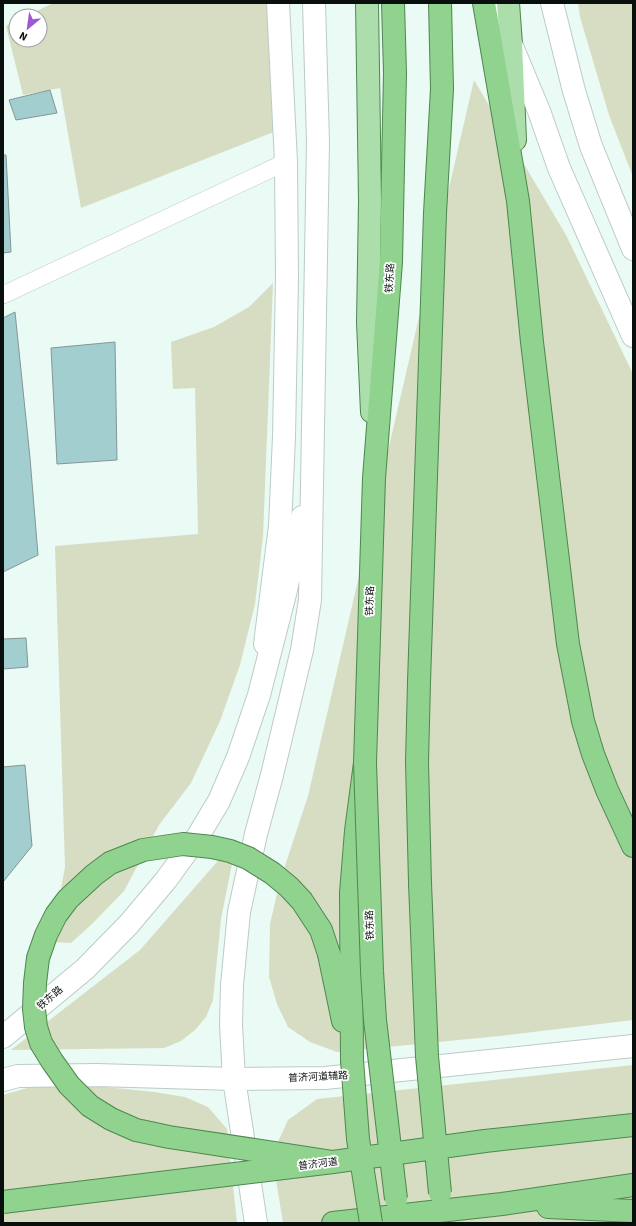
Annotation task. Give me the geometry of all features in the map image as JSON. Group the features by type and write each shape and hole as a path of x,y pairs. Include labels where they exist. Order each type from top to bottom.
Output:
{"highway":[{"name":"铁东路","path":"393,3 395,72 391,262 374,478 365,763 375,1020 400,1223"},
{"path":"440,3 442,89 435,229 418,682 417,762 427,1056 440,1193 446,1223"},
{"path":"484,3 518,201 532,342 574,676 583,721 593,754 606,790 633,846"},
{"path":"365,763 356,830 351,893 352,1060 358,1139 371,1223"},
{"path":"332,1162 169,1137 136,1130 111,1119 90,1106 69,1086 52,1061 42,1043 36,1027 34,1009 35,983 38,958 46,935 56,915 68,900 94,875 110,863 143,850 161,846 183,844 212,847 230,851 248,858 289,887 302,901 321,930 329,954 352,1060"},
{"name":"普济河道","path":"3,1202 332,1162 485,1141 633,1125"},
{"path":"333,1223 502,1204 633,1185"},
{"path":"502,1204 633,1211"}],"main road":[{"path":"367,3 370,201 368,323 374,478"},
{"path":"508,3 518,201"}],"street":[{"name":"铁东路","path":"259,695 280,526 284,437 287,277 286,162 278,3"},
{"name":"铁东路","path":"256,1223 234,1079 231,1024 232,985 239,912 256,834 272,775 302,650 310,600 318,142 314,3"},
{"path":"494,3 538,111 559,168 633,336"},
{"path":"552,3 574,91 591,146 633,249"},
{"path":"3,295 286,162"},
{"name":"铁东路","path":"3,1037 85,969 130,924 166,880 198,836 218,801 238,757 259,695 286,590 312,469"},
{"name":"普济河道辅路","path":"3,1080 18,1076 97,1075 234,1079 326,1078 633,1046"}],"green space":[{"path":"53,3 268,3 279,130 81,208 60,88 23,95 11,48 48,48 48,8 43,8"},
{"path":"578,3 633,3 633,177 609,115 580,17"},
{"path":"474,80 566,235 633,374 633,1020 499,1036 337,1052 310,1042 288,1027 277,1004 269,977 270,924 280,881 308,796"},
{"path":"273,283 263,537 255,604 240,665 220,721 191,783 159,825 124,891 71,943 51,942 65,867 55,546 198,534 195,388 173,389 171,342 214,327 249,307"},
{"path":"237,839 221,919 213,1000 206,1017 195,1030 181,1041 164,1048 11,1050 140,950"},
{"path":"633,1065 633,1223 283,1223 272,1155 288,1120 317,1099"},
{"path":"34,1086 96,1086 154,1092 185,1097 208,1107 227,1129 237,1223 3,1223 3,1095"}],"building":[{"path":"50,90 57,113 16,120 9,100"},
{"path":"3,155 6,155 11,252 3,253"},
{"path":"15,312 38,555 3,572 3,318"},
{"path":"115,342 117,460 57,464 51,348"},
{"path":"26,638 28,667 3,669 3,639"},
{"path":"25,765 32,846 3,882 3,767"}]}
